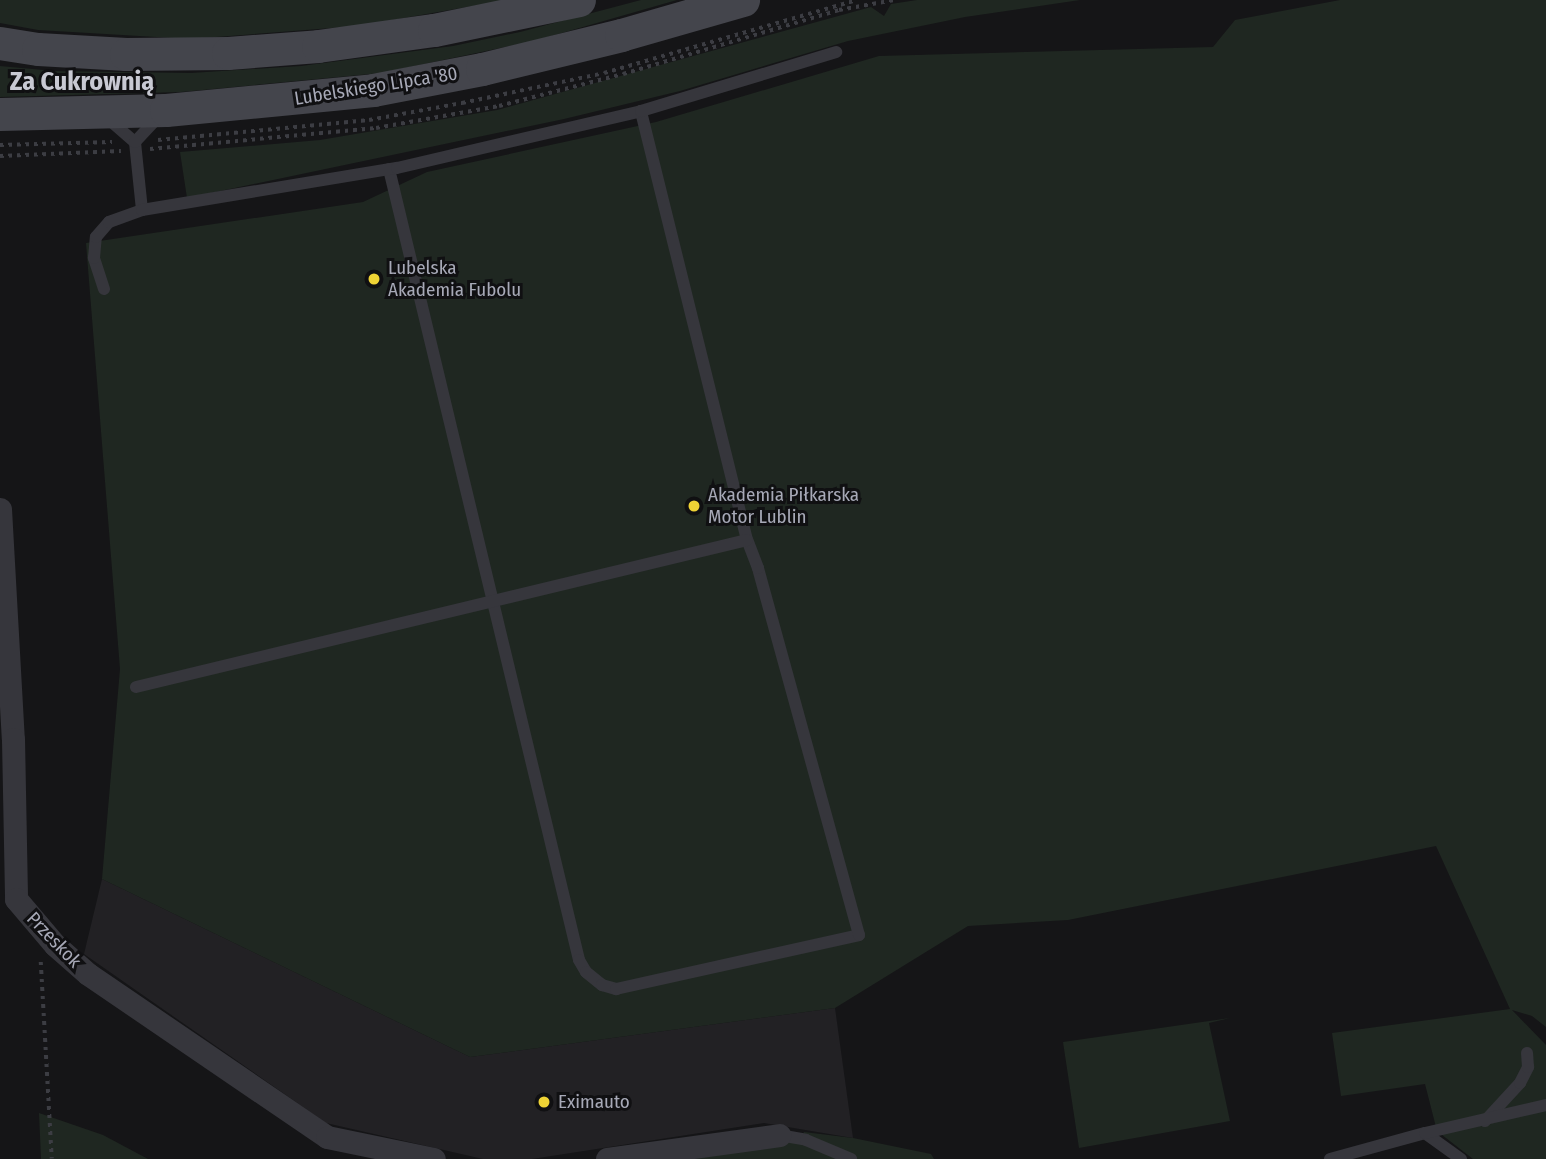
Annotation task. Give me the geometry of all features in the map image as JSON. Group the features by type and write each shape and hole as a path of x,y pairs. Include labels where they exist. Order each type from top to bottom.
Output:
{"main road":[{"path":"0,43 38,49 126,54 228,53 318,46 434,30 579,0"},
{"name":"Lubelskiego Lipca '80","path":"0,114 166,110 267,103 373,90 482,69 621,35 743,0"}],"street":[{"name":"Przeskok","path":"0,509 13,739 7,865 16,900 88,974 327,1137 434,1159"},
{"path":"607,1159 779,1135"}],"lane":[{"path":"104,289 94,258 96,237 109,222 142,210 389,169 640,111 836,52"},
{"path":"135,142 166,110"},
{"path":"389,169 579,960 586,972 602,985 616,989 859,935 758,568 747,540 640,111"},
{"path":"101,112 135,142 142,210"},
{"path":"136,687 747,540"},
{"path":"1485,1121 1520,1083 1528,1068 1527,1053"},
{"path":"1330,1159 1425,1133 1546,1105"},
{"path":"1425,1133 1461,1159"},
{"path":"779,1135 806,1140 851,1159"}],"path":[{"path":"38,925 52,1159"}],"shaded area":[{"path":"0,0 507,0 358,26 190,39 38,30 0,23"},
{"path":"641,0 677,0 534,41 381,73 181,92 0,97 0,66 54,71 191,73 301,66 453,46 520,32"},
{"path":"917,0 1080,0 965,17 848,41 680,91 564,119 187,198 180,152 320,140 497,110 871,7 884,16 891,4"},
{"name":"Akademia Piłkarska Motor Lublin","path":"1340,0 1546,0 1546,1027 1532,1016 1512,1010 1546,1045 1546,1159 1473,1159 1437,1131 1425,1084 1341,1096 1332,1033 1510,1009 1436,846 1068,920 968,926 835,1008 470,1057 102,879 120,669 86,243 363,202 427,172 656,122 879,56 1213,47 1235,20"},
{"path":"102,879 470,1057 835,1008 853,1138 764,1123 532,1159 483,1159 326,1123 84,954"},
{"path":"1230,1018 1209,1023 1230,1121 1079,1148 1063,1042"},
{"path":"39,1113 103,1135 148,1159 41,1159"},
{"path":"804,1132 853,1138 931,1154 934,1159 607,1159 800,1141"}],"place":[{"name":"Lubelska Akademia Fubolu","path":"374,279"},
{"name":"Akademia Piłkarska Motor Lublin","path":"694,506"},
{"name":"Eximauto","path":"544,1102"}],"district":[{"name":"Za Cukrownią","path":"82,82"}]}
